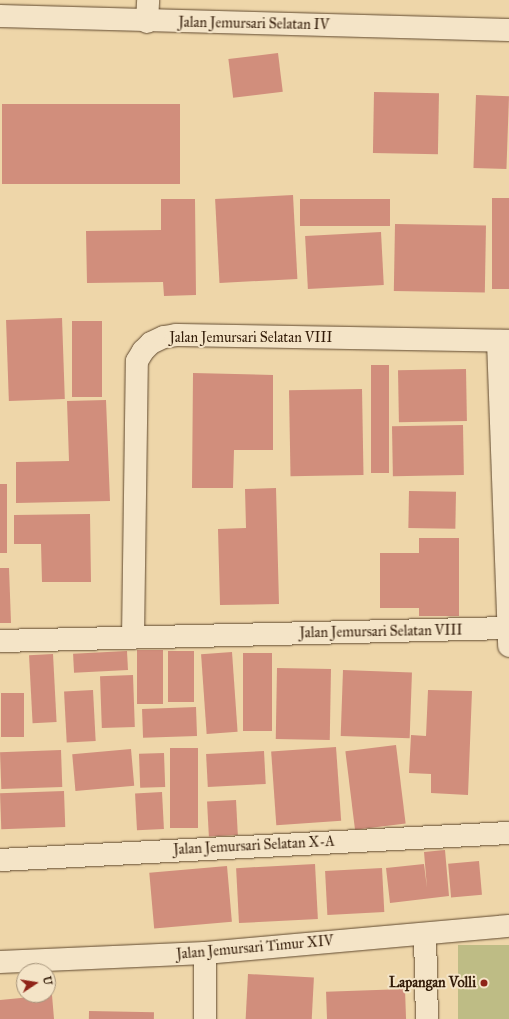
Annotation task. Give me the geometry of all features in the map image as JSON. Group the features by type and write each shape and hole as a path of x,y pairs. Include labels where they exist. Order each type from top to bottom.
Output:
{"street":[{"path":"147,22 148,0"},
{"name":"Jalan Jemursari Selatan IV","path":"0,16 147,22 509,30"},
{"name":"Jalan Jemursari Selatan VIII","path":"133,638 137,361 143,351 151,343 164,337 176,336 504,341"},
{"path":"504,341 509,637"},
{"name":"Jalan Jemursari Selatan VIII","path":"0,641 133,638 509,637"},
{"name":"Jalan Jemursari Selatan X-A","path":"0,860 509,833"},
{"name":"Jalan Jemursari Timur XIV","path":"0,962 205,953 509,926"},
{"path":"425,934 427,1019"},
{"path":"204,1019 205,953"}],"shaded area":[{"name":"Lapangan Volli","path":"458,945 509,945 509,1019 458,1019"}],"building":[{"path":"278,53 283,92 233,98 228,59"},
{"path":"374,92 439,93 438,154 373,153"},
{"path":"476,95 509,96 506,169 473,168"},
{"path":"2,104 180,104 180,184 2,184"},
{"path":"293,195 297,279 220,283 215,199"},
{"path":"492,198 509,198 509,289 492,289"},
{"path":"161,199 195,199 196,295 164,296 163,282 87,283 86,231 161,230"},
{"path":"300,199 390,199 390,226 300,226"},
{"path":"395,224 486,226 485,293 394,291"},
{"path":"381,232 384,285 308,289 305,236"},
{"path":"62,318 65,399 9,401 6,320"},
{"path":"72,321 102,321 102,397 72,397"},
{"path":"371,365 389,365 389,473 371,473"},
{"path":"466,369 467,421 399,422 398,370"},
{"path":"193,373 273,375 273,450 234,450 233,488 192,488"},
{"path":"362,389 364,475 291,476 289,390"},
{"path":"106,400 110,501 16,503 16,462 69,461 67,401"},
{"path":"463,425 464,475 393,476 392,426"},
{"path":"0,484 7,484 7,553 0,553"},
{"path":"276,488 279,604 220,605 218,529 246,528 245,489"},
{"path":"409,491 456,492 455,529 408,528"},
{"path":"90,514 91,582 42,582 41,544 14,544 14,515"},
{"path":"419,538 459,538 459,616 419,616 419,608 380,608 380,553 419,553"},
{"path":"0,568 9,568 11,623 0,623"},
{"path":"137,650 163,650 163,704 137,704"},
{"path":"127,651 128,670 74,673 73,654"},
{"path":"168,651 194,651 194,702 168,702"},
{"path":"232,652 238,732 207,734 201,654"},
{"path":"243,653 272,653 272,731 243,731"},
{"path":"53,654 57,722 33,723 29,655"},
{"path":"277,668 331,669 330,740 276,739"},
{"path":"343,670 412,672 410,738 341,736"},
{"path":"133,675 135,727 102,728 100,676"},
{"path":"93,690 96,741 67,742 64,692"},
{"path":"428,690 472,691 468,795 431,793 431,774 409,773 411,735 426,736"},
{"path":"1,693 24,693 24,737 1,737"},
{"path":"196,707 197,736 143,738 142,709"},
{"path":"396,745 406,823 355,830 345,751"},
{"path":"336,747 341,821 276,825 271,752"},
{"path":"170,748 198,748 198,828 170,828"},
{"path":"131,749 134,786 75,791 72,754"},
{"path":"61,750 62,787 1,789 0,752"},
{"path":"264,751 266,784 208,787 206,754"},
{"path":"164,753 165,787 140,788 139,754"},
{"path":"64,791 65,827 1,829 0,793"},
{"path":"162,792 164,829 137,830 135,793"},
{"path":"236,800 238,835 209,836 207,802"},
{"path":"445,850 449,896 390,903 386,868 424,864 427,888 424,852"},
{"path":"479,861 482,895 451,898 448,864"},
{"path":"315,864 318,919 239,923 236,868"},
{"path":"227,866 232,922 154,929 149,873"},
{"path":"382,868 384,912 327,915 325,871"},
{"path":"248,974 314,977 312,1019 246,1019"},
{"path":"405,989 406,1019 327,1019 326,992"},
{"path":"16,998 16,1003 53,1003 54,1019 0,1019 0,1000"},
{"path":"89,1011 154,1012 154,1019 89,1019"}],"place":[{"name":"Lapangan Volli","path":"484,983"}]}
